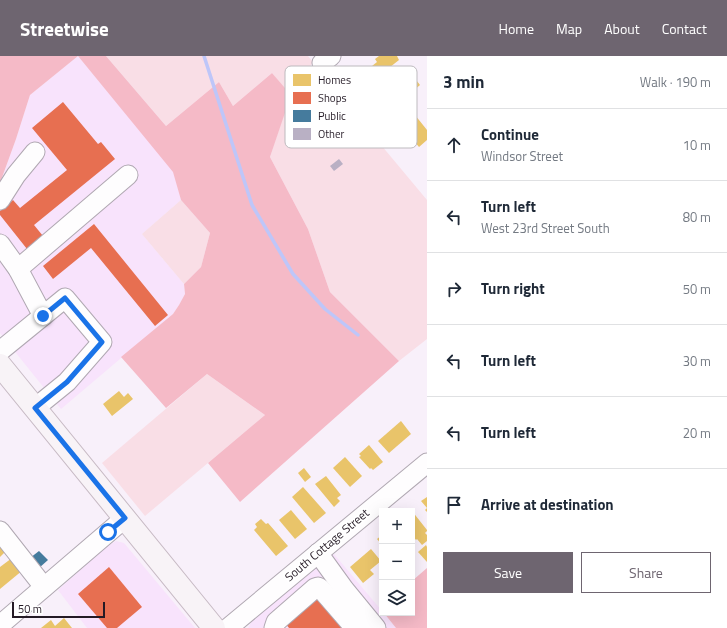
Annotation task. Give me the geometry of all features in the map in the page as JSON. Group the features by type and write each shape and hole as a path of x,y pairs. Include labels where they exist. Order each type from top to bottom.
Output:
{"main road":[{"path":"0,365 214,628"}],"street":[{"path":"0,200 16,174 35,152"},
{"path":"18,269 128,175"},
{"path":"0,244 18,269 43,316"},
{"path":"0,351 65,298 102,342 67,382 35,408"},
{"name":"South Cottage Street","path":"228,628 427,463"},
{"path":"0,624 125,518"},
{"path":"0,531 44,587"},
{"path":"274,628 276,622 318,587 321,588 353,626 356,628 366,626 344,589 318,553"}],"shaded area":[{"path":"0,56 78,56 30,95 0,183"},
{"path":"78,56 174,172 181,200 142,234 184,284 185,294 173,314 61,409 0,333 0,183 30,95"},
{"path":"78,56 106,56 166,126 219,82 233,106 272,73 285,88 285,113 270,157 308,229 330,292 399,361 240,502 208,463 265,415 207,374 166,408 121,357 173,314 185,294 184,284 201,267 210,233 181,200 173,172"},
{"path":"106,56 308,56 313,62 310,66 285,66 285,89 272,73 233,106 219,82 166,126"},
{"path":"285,110 285,148 384,148 427,200 427,339 399,361 330,292 308,229 270,157"},
{"path":"181,200 210,233 201,267 184,284 142,234"},
{"path":"207,374 265,415 145,516 102,463"},
{"path":"116,541 124,543 195,628 87,628 58,590 106,547"},
{"path":"334,554 379,607 379,616 386,616 396,628 248,628 252,621"},
{"path":"427,568 427,628 396,628 386,616 415,616 415,578"}],"building: Homes":[{"path":"379,56 397,56 399,60 391,66 372,66 377,62 375,59"},
{"path":"417,118 427,130 427,140 419,147 417,145"},
{"path":"119,391 124,397 128,393 133,399 112,416 103,404"},
{"path":"401,421 411,434 389,453 378,441"},
{"path":"369,445 383,462 373,470 371,468 370,469 359,457 361,456 359,454"},
{"path":"345,457 362,476 350,487 333,468"},
{"path":"304,468 311,477 305,482 298,473"},
{"path":"326,476 341,495 337,498 340,501 334,507 315,484"},
{"path":"303,487 326,513 314,523 292,497"},
{"path":"427,497 427,508 421,501"},
{"path":"291,510 307,529 295,539 279,520"},
{"path":"415,515 427,530 425,533 427,535 427,541 422,545 417,539 416,540"},
{"path":"261,519 266,524 268,523 288,546 276,556 254,530 257,527 255,524"},
{"path":"426,545 427,547 427,562 418,552"},
{"path":"0,547 5,552 0,557"},
{"path":"371,549 379,559 379,563 370,570 374,574 363,583 350,567"},
{"path":"12,558 23,570 0,589 0,567"},
{"path":"64,618 72,628 41,628 51,620 55,626"}],"building: Shops":[{"path":"63,102 98,144 101,142 115,159 34,225 43,236 27,249 0,215 0,211 13,200 20,208 67,170 32,128"},
{"path":"94,224 168,315 155,326 91,248 53,279 43,266"},
{"path":"109,567 142,607 117,628 107,628 78,594"},
{"path":"315,597 342,628 289,628 285,623"}],"building: Public":[{"path":"39,551 48,560 39,568 30,558"}],"building: Other":[{"path":"339,159 343,164 334,171 330,166"}],"waterway":[{"path":"204,56 252,205 293,274 325,309 358,335"}],"route":[{"path":"43,316 65,298 102,342 67,382 35,408 125,518 108,532"}]}
